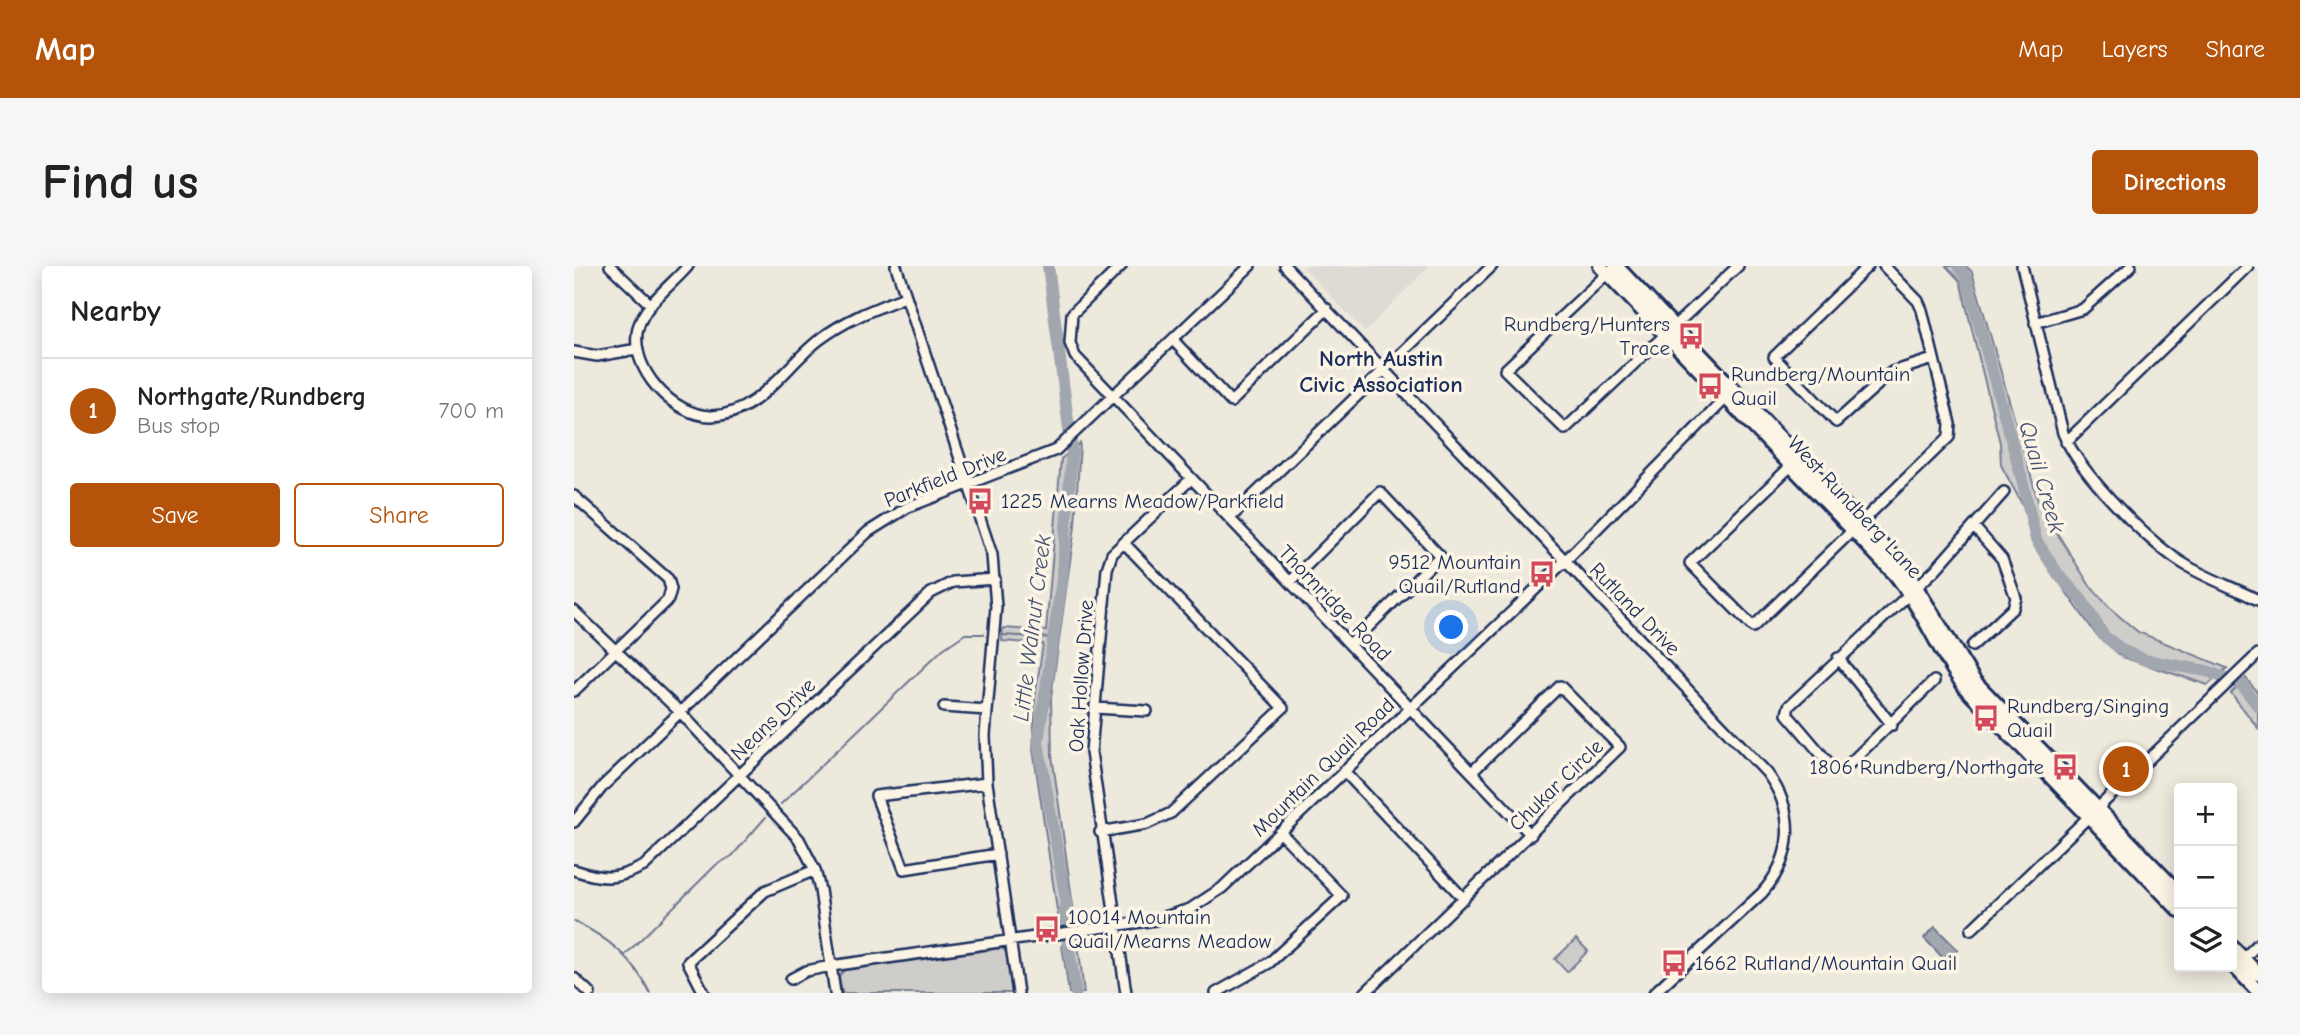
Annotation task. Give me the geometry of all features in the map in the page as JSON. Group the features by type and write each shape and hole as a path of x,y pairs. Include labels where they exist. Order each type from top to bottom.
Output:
{"main road":[{"name":"West Rundberg Lane","path":"1610,268 1858,526 1913,588 1983,699 2093,813 2178,909"},
{"name":"West Rundberg Lane","path":"2093,813 2174,888"},
{"path":"2237,963 2258,974"},
{"path":"2237,963 2258,991"}],"street":[{"path":"610,266 651,305"},
{"path":"688,266 651,305 638,328 638,349 653,382 674,403 698,414 725,414 757,398 831,332 868,311 905,297"},
{"path":"896,266 989,544 995,579 986,710 987,783 1018,993"},
{"name":"Thornridge Road","path":"1121,266 1075,310 1070,324 1070,343 1075,356 1531,835"},
{"name":"Parkfield Drive","path":"574,822 603,786 868,532 908,507 1056,450 1250,266"},
{"name":"Rutland Drive","path":"1285,266 1768,773 1785,807 1787,845 1774,878 1654,993"},
{"path":"1230,518 1492,266"},
{"path":"1610,268 1505,370 1566,429 1738,266"},
{"path":"1868,266 1774,357 1836,422 1892,372 1933,359"},
{"path":"1795,462 1690,563 1753,627 1949,437 1950,424 1918,301 1884,266"},
{"path":"2022,266 2066,442 2094,480 2170,555 2258,600"},
{"path":"2035,323 2083,309 2131,266"},
{"path":"2066,442 2248,266"},
{"path":"1173,341 1231,402 1327,309"},
{"path":"574,352 597,356 638,349"},
{"name":"Mountain Quail Road","path":"791,979 806,971 831,966 1167,918 1201,903 1222,888 1565,561 1731,394"},
{"name":"Oak Hollow Drive","path":"1126,993 1100,832 1091,752 1107,569 1112,554 1191,479"},
{"path":"1290,582 1380,492 1440,556 1350,645"},
{"path":"1934,681 1892,725 1840,771 1833,768 1790,719 1789,706 1975,528 1983,513 2004,492"},
{"path":"574,496 668,579 670,585 668,600 574,691"},
{"path":"1972,646 2013,608 2016,598 2001,559 1975,528"},
{"path":"1100,832 1147,824 1171,813 1283,708 1124,543"},
{"name":"Neans Drive","path":"574,870 620,878 644,866 931,593 953,582 995,579"},
{"path":"574,611 680,712 799,839 815,870 835,993"},
{"path":"1971,930 2258,654"},
{"path":"1838,658 1892,725"},
{"name":"Chukar Circle","path":"1366,993 1620,747 1560,686 1472,772"},
{"path":"944,707 986,710"},
{"path":"1095,708 1147,711"},
{"path":"1344,771 1464,899"},
{"path":"987,783 876,796 904,869 998,854"},
{"path":"1216,993 1269,963 1342,896 1280,832"},
{"path":"704,993 688,962 765,891 815,870"},
{"path":"2237,963 2258,944"},
{"path":"574,978 590,993"}],"shaded area":[{"path":"1302,266 1429,266 1365,332"},
{"path":"1946,266 1966,266 1972,272 2039,504 2090,586 2112,610 2138,632 2227,668 2208,685 2122,657 2095,633 2036,549 2023,506 2001,465 2000,443 1960,281"},
{"path":"1080,443 1075,526 1051,697 1052,755 1075,921 1059,923 1033,749 1035,698 1043,644 1002,641 1003,628 1046,631 1061,459"},
{"path":"2246,678 2258,693 2258,728 2231,693"},
{"path":"1935,927 1958,950 1946,961 1924,938"},
{"path":"1576,939 1588,951 1567,972 1555,959"},
{"path":"1078,942 1084,993 1069,993 1062,945"},
{"path":"1001,947 1006,952 1012,993 842,993 839,976 845,969"}],"waterway":[{"name":"Little Walnut Creek","path":"1048,266 1072,452 1062,579 1038,742 1066,900 1064,918 1076,993"},
{"name":"Quail Creek","path":"1958,266 1966,277 2022,479 2036,540 2058,574 2081,599 2104,636 2124,651 2145,660 2207,671 2242,685 2258,706"},
{"path":"781,804 943,649 965,634 984,634"},
{"path":"1002,635 1054,638"},
{"path":"625,955 716,865 732,856 765,818"},
{"path":"574,921 598,934 618,950 636,969 650,993"}],"place":[{"name":"Rundberg/Hunters Trace","path":"1691,336"},
{"name":"Rundberg/Mountain Quail","path":"1710,386"},
{"name":"1225 Mearns Meadow/Parkfield","path":"980,501"},
{"name":"9512 Mountain Quail/Rutland","path":"1542,574"},
{"name":"Rundberg/Singing Quail","path":"1986,718"},
{"name":"1806 Rundberg/Northgate","path":"2065,767"},
{"name":"Northgate/Rundberg","path":"2126,769"},
{"name":"10014 Mountain Quail/Mearns Meadow","path":"1047,929"},
{"name":"1662 Rutland/Mountain Quail","path":"1674,963"}],"district":[{"name":"North Austin Civic Association","path":"1381,371"}]}
